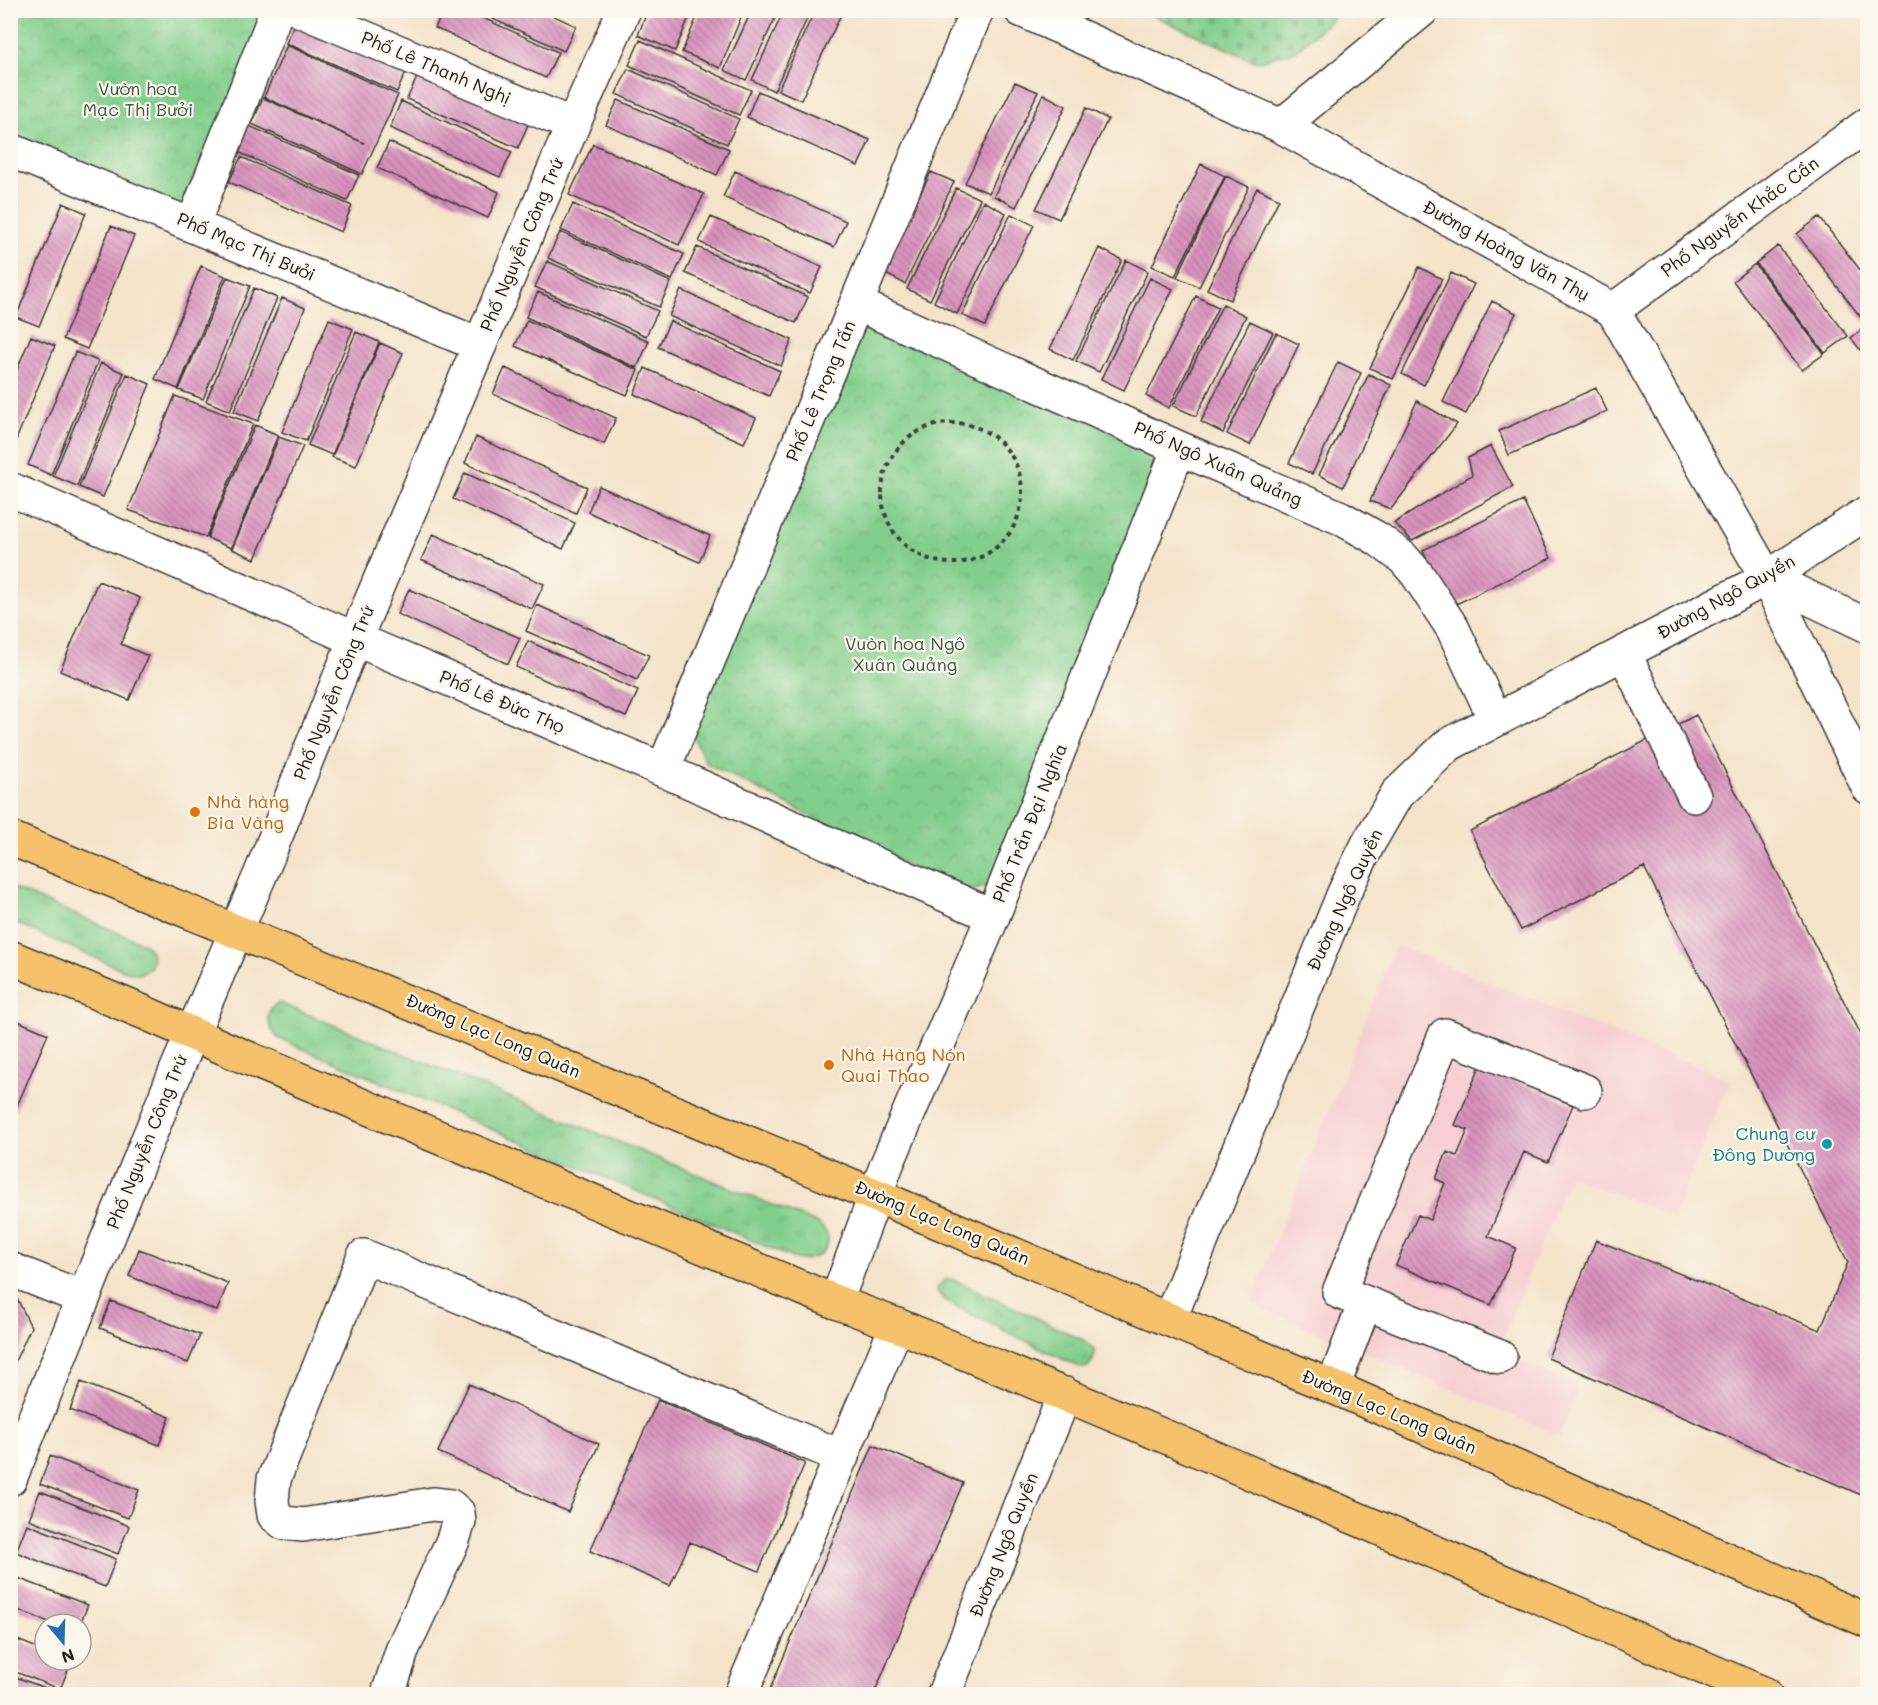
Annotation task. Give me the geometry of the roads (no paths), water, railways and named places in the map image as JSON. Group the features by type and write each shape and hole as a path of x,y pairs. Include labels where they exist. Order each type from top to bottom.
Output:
{"main road":[{"name":"Đường Lạc Long Quân","path":"10,838 1170,1318 1868,1621"},
{"path":"10,957 836,1302 1187,1445 1765,1695"}],"street":[{"path":"193,224 277,10"},
{"name":"Phố Lê Thanh Nghị","path":"299,10 573,125"},
{"name":"Phố Nguyễn Công Trứ","path":"10,1479 191,1033 261,873 355,639 624,10"},
{"name":"Phố Lê Trọng Tấn","path":"663,770 976,10"},
{"name":"Đường Hoàng Văn Thụ","path":"1021,10 1281,126 1613,310"},
{"path":"1281,126 1422,10"},
{"name":"Phố Nguyễn Khắc Cần","path":"1613,310 1868,124"},
{"name":"Phố Mạc Thị Bưởi","path":"10,150 480,345"},
{"name":"Phố Ngô Xuân Quảng","path":"856,304 1341,518 1378,539 1403,558 1417,574 1453,629 1495,719"},
{"path":"1613,310 1767,578 1868,787"},
{"name":"Phố Trần Đại Nghĩa","path":"836,1302 887,1164 993,916 1179,448"},
{"name":"Phố Lê Đức Thọ","path":"10,489 663,770 993,916"},
{"name":"Đường Ngô Quyền","path":"1170,1318 1344,893 1368,844 1397,794 1448,745 1767,578 1868,512"},
{"path":"1767,578 1868,626"},
{"path":"1624,653 1694,796"},
{"path":"1500,1358 1339,1292 1445,1035 1585,1091"},
{"path":"388,1695 403,1648 453,1540 459,1521 458,1513 450,1506 433,1504 303,1525 284,1523 274,1515 272,1501 274,1479 284,1450 364,1256 842,1457"},
{"path":"10,1269 83,1298"},
{"path":"1333,1387 1365,1303"},
{"path":"741,1695 897,1325"},
{"name":"Đường Ngô Quyền","path":"944,1695 1065,1394"}],"place":[{"name":"Nhà hàng Bia Vàng","path":"195,812"},
{"name":"Nhà Hàng Nón Quai Thao","path":"829,1065"},
{"name":"Chung cư Đông Dương","path":"1827,1144"}],"park label":[{"name":"Vườn hoa Mạc Thị Bưởi","path":"138,100"},
{"name":"Vuòn hoa Ngô Xuân Quảng","path":"905,654"}]}
